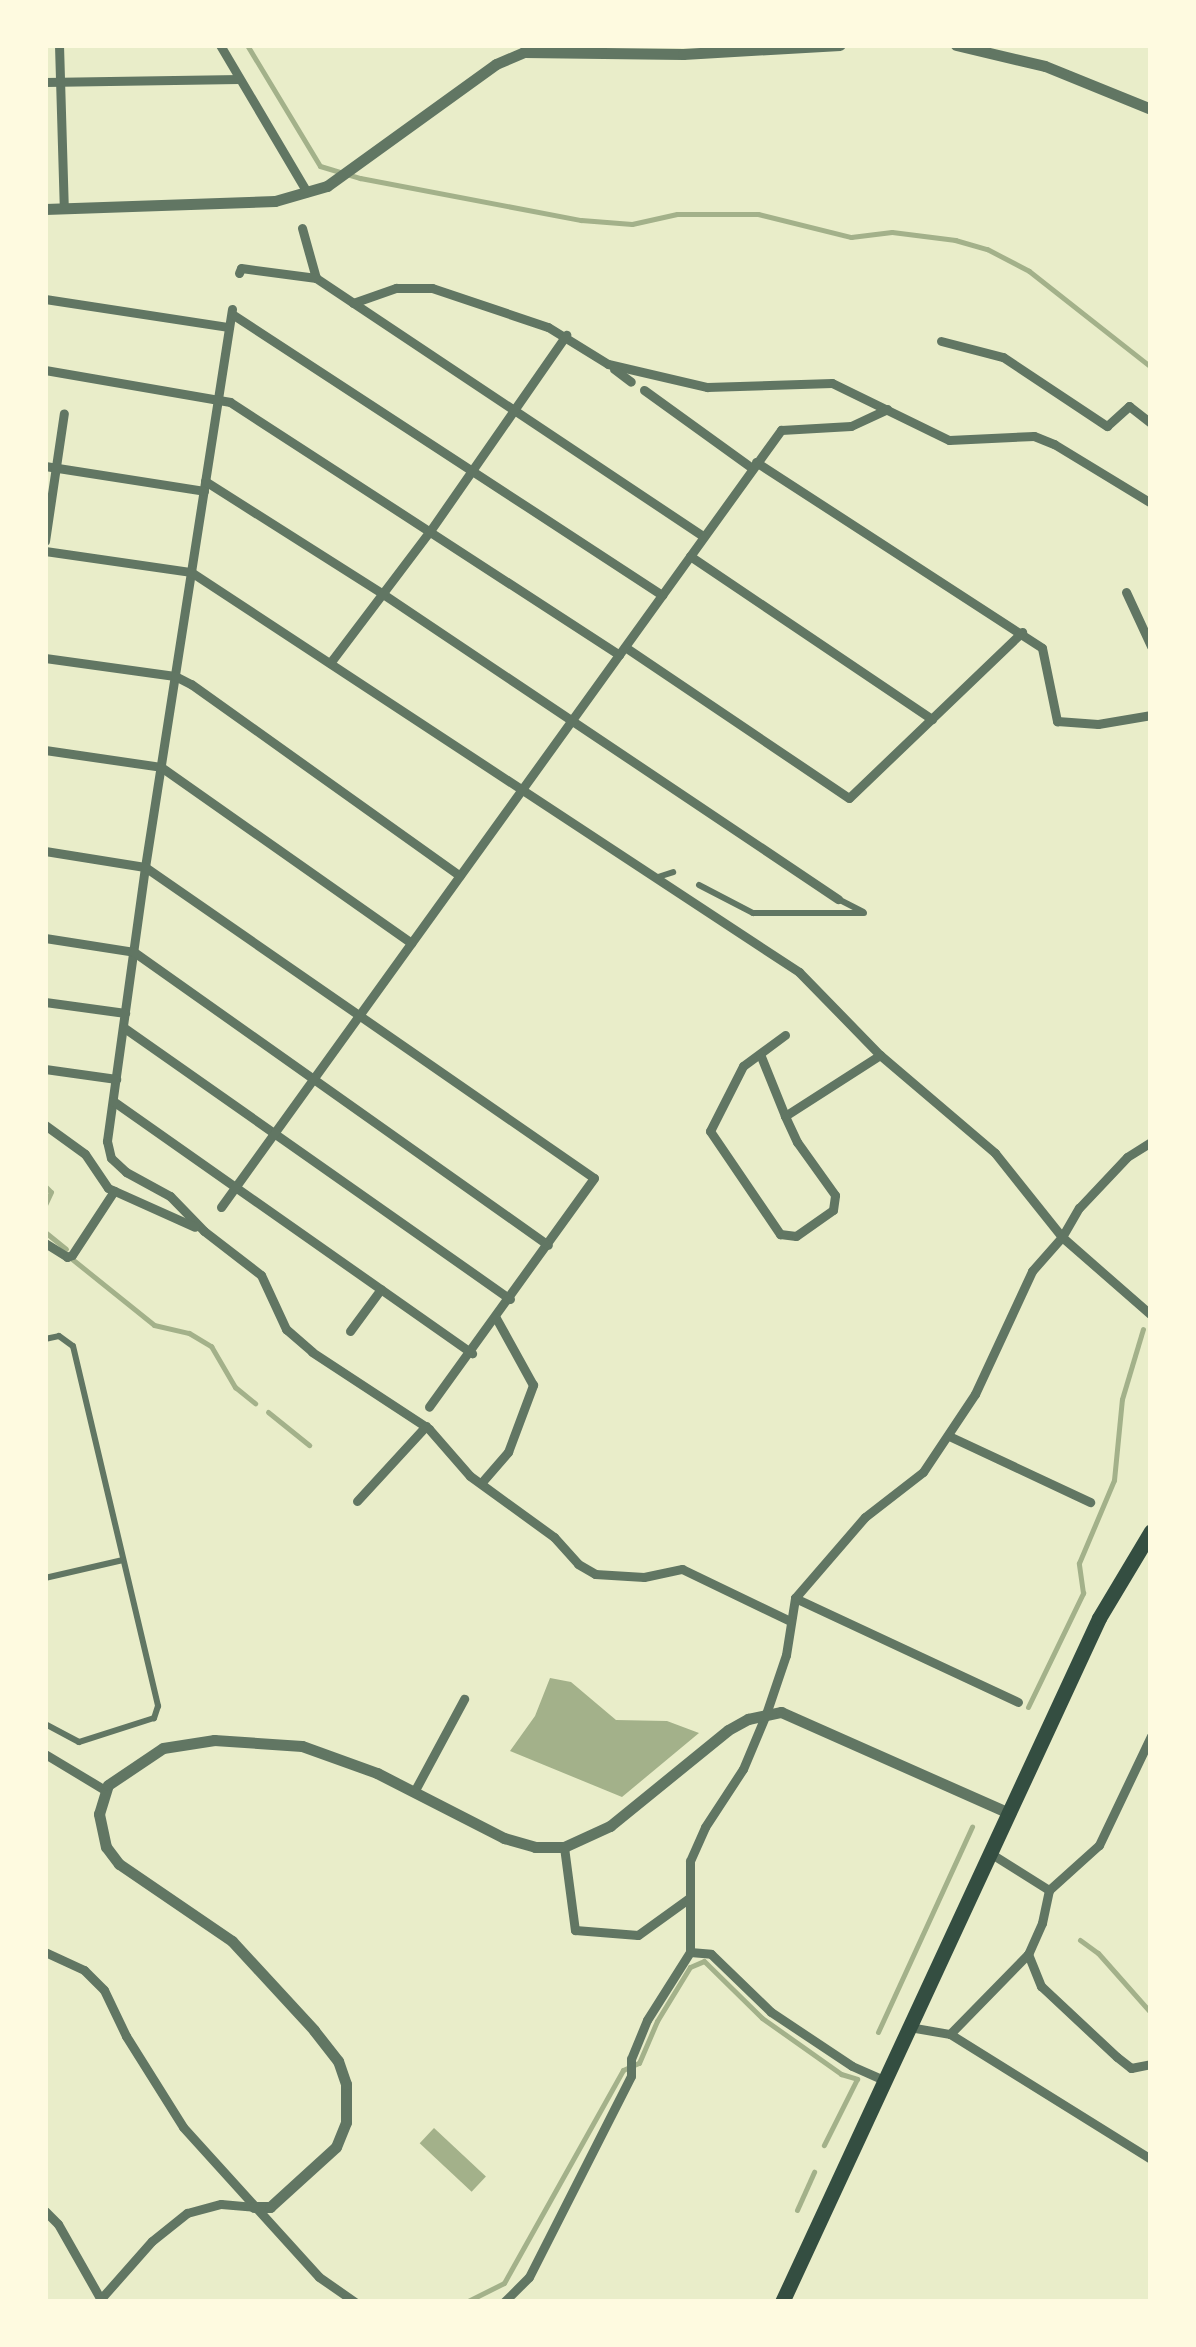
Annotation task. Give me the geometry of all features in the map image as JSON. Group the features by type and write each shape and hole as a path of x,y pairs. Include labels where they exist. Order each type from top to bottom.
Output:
{"highway":[{"path":"782,2302 1099,1618 1151,1531"}],"street":[{"path":"58,45 64,209"},
{"path":"220,45 307,192"},
{"path":"45,209 276,202 326,186 522,48 683,54 840,45"},
{"path":"956,45 1044,66 1151,109"},
{"path":"45,82 238,79"},
{"path":"302,228 316,278"},
{"path":"239,273 241,268 316,278 704,536"},
{"path":"353,303 396,288 432,288 566,336 631,382"},
{"path":"45,299 230,327"},
{"path":"662,595 232,312 145,868 107,1141 111,1158 126,1172 170,1196 204,1231 261,1275 286,1329 312,1352 426,1426 470,1476 595,1574 644,1577 682,1569 790,1620"},
{"path":"330,663 430,532 566,336"},
{"path":"941,341 1003,357 1107,426 1129,406 1151,423"},
{"path":"608,364 707,387 832,383 949,440 1034,436 1151,503"},
{"path":"45,370 230,402 850,798 1022,632"},
{"path":"644,390 754,465 1022,632 1042,648 1057,720 1098,724 1151,715"},
{"path":"221,1208 781,430 851,426 887,410"},
{"path":"45,541 50,467 64,413"},
{"path":"50,467 204,486 382,594 838,900 864,913 754,913 699,885"},
{"path":"45,551 191,572 799,972 880,1055 995,1154 1062,1237 1151,1315"},
{"path":"690,556 932,719"},
{"path":"1126,592 1151,646"},
{"path":"45,658 175,676 460,876"},
{"path":"45,750 161,767 411,943"},
{"path":"45,851 145,868 594,1178 472,1353 429,1407"},
{"path":"658,877 672,872"},
{"path":"45,938 134,952 548,1245"},
{"path":"45,1002 125,1014"},
{"path":"124,1027 510,1298"},
{"path":"760,1054 797,1142 836,1195 832,1210 796,1236 780,1234 710,1132 743,1066 786,1035"},
{"path":"785,1116 880,1055"},
{"path":"45,1068 116,1079"},
{"path":"113,1101 472,1353"},
{"path":"45,1125 85,1154 114,1191 204,1231"},
{"path":"504,2302 529,2277 630,2076 631,2059 647,2020 690,1952 688,1898 696,1844 743,1770 766,1714 786,1654 794,1598 865,1518 923,1472 982,1381 1032,1271 1127,1157 1151,1142"},
{"path":"45,1243 67,1257 72,1255 114,1191"},
{"path":"1070,1204 1075,1216"},
{"path":"350,1331 381,1289"},
{"path":"482,1482 508,1452 533,1385 496,1318"},
{"path":"45,1339 59,1336 73,1346 158,1706 154,1718 80,1742 45,1724"},
{"path":"356,1501 426,1426"},
{"path":"949,1436 1090,1502"},
{"path":"45,1578 124,1560"},
{"path":"794,1598 1018,1702"},
{"path":"414,1792 464,1699"},
{"path":"45,2211 58,2224 99,2300 152,2242 187,2212 220,2204 270,2207 336,2147 350,2103 338,2061 232,1942 119,1864 100,1832 106,1790 125,1770 163,1748 229,1740 302,1746 346,1760 504,1838 535,1847 564,1847 610,1826 728,1730 766,1714 782,1712 1009,1812"},
{"path":"950,2034 1028,1954 1042,1923 1049,1890 1099,1845 1151,1736"},
{"path":"45,1754 106,1790"},
{"path":"564,1847 575,1930 638,1935 688,1898"},
{"path":"990,1853 1049,1890"},
{"path":"45,1952 84,1970 104,1990 126,2036 184,2128 319,2277 355,2302"},
{"path":"690,1952 711,1954 771,2012 852,2066 884,2080"},
{"path":"1028,1954 1041,1986 1117,2056 1132,2068 1151,2064"},
{"path":"909,2027 950,2034 1151,2159"}],"shaded area":[{"path":"550,1678 571,1682 616,1720 667,1721 699,1733 622,1797 510,1751 535,1716"},
{"path":"434,2128 486,2176 472,2192 420,2143"}],"waterway":[{"path":"247,45 320,166 360,178 581,220 632,224 677,214 758,214 851,237 892,232 955,240 987,249 1029,271 1151,367"},
{"path":"45,1186 51,1192 45,1205"},
{"path":"45,1232 66,1249"},
{"path":"72,1259 154,1325 189,1333 211,1346 235,1387 255,1403"},
{"path":"1028,1707 1083,1593 1079,1563 1114,1480 1122,1399 1143,1329"},
{"path":"268,1412 309,1445"},
{"path":"878,2032 972,1827"},
{"path":"1080,1940 1098,1953 1151,2013"},
{"path":"466,2302 504,2283 623,2070 639,2063 657,2021 690,1967 704,1961 762,2018 841,2074 857,2079 824,2145"},
{"path":"797,2210 814,2172"}]}
